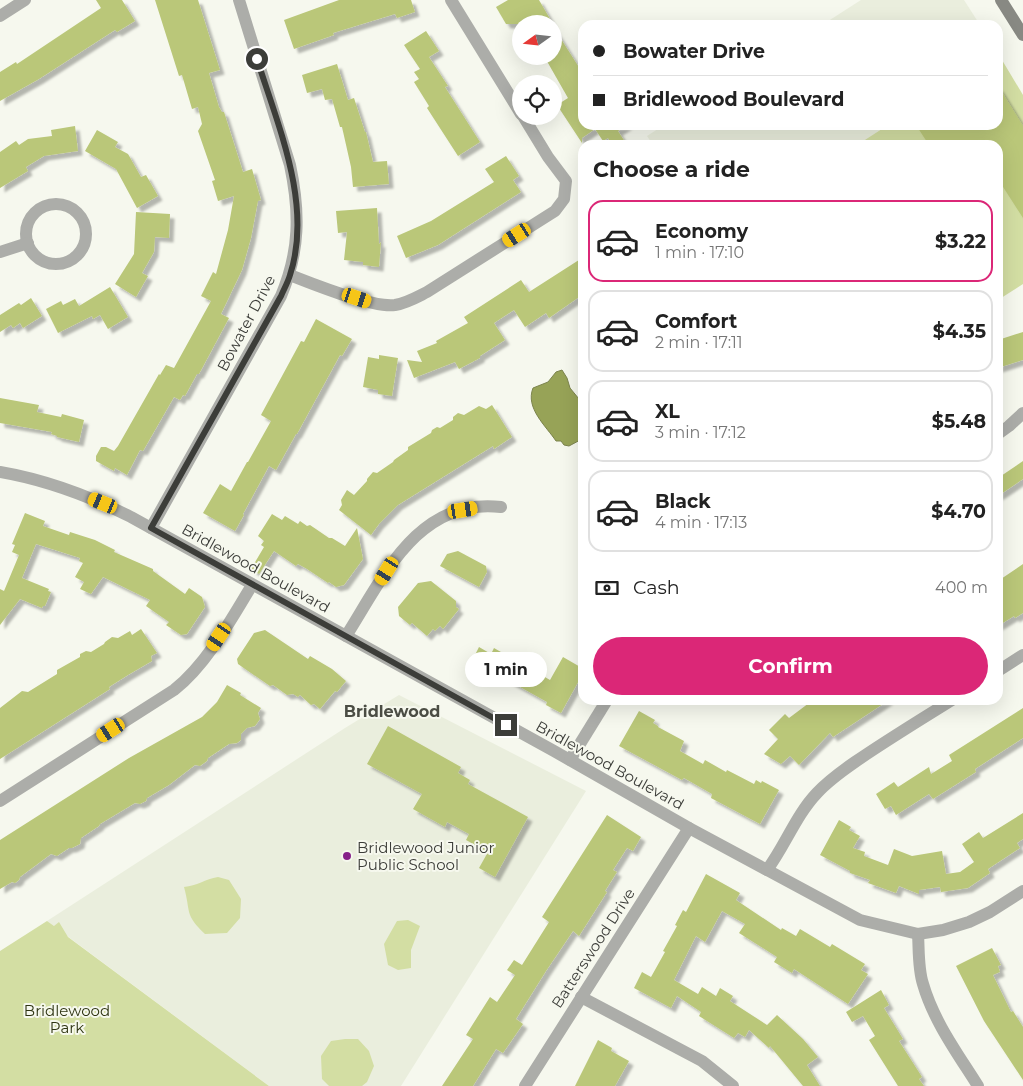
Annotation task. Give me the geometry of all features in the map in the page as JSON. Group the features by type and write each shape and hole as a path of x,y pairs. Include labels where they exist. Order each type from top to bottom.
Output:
{"main road":[{"path":"1001,0 1023,35"}],"street":[{"path":"0,16 25,0"},
{"name":"Bowater Drive","path":"151,528 259,336 290,275 297,238 298,212 290,165 240,0"},
{"path":"451,0 512,99"},
{"path":"290,275 376,304 394,305 411,300 427,292 554,210 564,199 566,182 548,158 528,125"},
{"path":"62,205 72,209 80,216 85,225 86,235 80,252 73,259 65,263 56,264 38,258 28,243 26,233 29,223 34,214 42,208 62,205"},
{"path":"0,252 28,243"},
{"path":"1003,430 1023,413"},
{"name":"Bridlewood Boulevard","path":"0,472 41,481 76,492 103,503 151,528 689,828 860,920 885,928 918,934 943,930 969,922 990,912 1023,891"},
{"path":"346,636 396,556 415,535 446,516 463,510 491,505 502,507"},
{"path":"0,801 188,680 252,585"},
{"path":"1003,668 1023,655"},
{"path":"570,760 604,705"},
{"path":"767,870 778,856 808,804 830,780 944,705"},
{"name":"Batterswood Drive","path":"525,1086 689,828"},
{"path":"918,934 922,983 930,1005 940,1026 978,1086"},
{"path":"581,997 702,1061 733,1086"}],"shaded area":[{"path":"861,0 964,0 977,20 830,20"},
{"path":"656,130 880,130 865,140 650,140 647,136"},
{"path":"562,370 570,388 578,398 578,441 569,446 564,445 561,441 556,441 534,410 532,403 531,395 533,388 548,382 556,372"},
{"name":"Bridlewood Junior Public School","path":"399,695 586,791 401,1086 269,1086 47,921 345,728"}],"green space":[{"path":"1003,62 1023,95 1023,284 1003,297 1003,140 865,140 880,130 1003,130"},
{"path":"218,877 229,880 241,899 240,918 227,933 205,934 191,917 184,887"},
{"path":"408,920 420,926 411,950 411,968 398,970 388,965 384,944 397,921"},
{"name":"Bridlewood Park","path":"47,921 54,926 59,922 68,937 269,1086 0,1086 0,951"},
{"path":"358,1039 369,1051 374,1066 367,1082 362,1086 329,1086 322,1079 321,1056 331,1041"}],"building":[{"path":"96,0 122,0 135,21 117,32 115,30 39,79 0,101 0,72 16,62 17,64 101,8"},
{"path":"155,0 198,0 220,70 209,73 219,107 224,112 243,172 252,169 261,200 258,201 251,238 242,270 221,314 229,318 185,396 183,395 180,400 174,397 143,451 140,450 127,475 115,468 114,471 96,461 96,456 101,447 114,451 118,446 159,374 166,365 174,368 211,301 201,296 213,272 216,274 228,230 234,196 218,201 212,181 215,180 198,131 202,124 198,107 192,109 182,75 179,76"},
{"path":"339,0 411,0 415,12 397,18 395,14 333,33 334,35 294,49 284,20"},
{"path":"508,0 539,0 548,15 512,15 512,24 506,24 496,7"},
{"path":"426,31 439,51 429,57 448,86 445,87 480,142 458,156 427,108 429,106 414,82 419,79 414,72 420,69 404,45"},
{"path":"562,41 578,66 578,130 594,130 582,138 582,140 580,140 562,113 562,102 568,98 562,88 562,75 555,75 549,65 562,65"},
{"path":"337,64 348,100 354,98 366,132 373,162 387,161 389,184 353,187 351,167 342,127 340,127 332,99 325,100 322,89 307,93 302,75"},
{"path":"1003,94 1023,126 1023,218 1003,187 1003,140 926,140 919,130 1003,130"},
{"path":"75,126 78,151 44,156 26,167 28,171 0,188 0,152 16,141 19,145 28,139 52,136 51,130"},
{"path":"97,130 118,142 115,147 128,154 141,177 146,175 158,196 137,208 116,169 85,151"},
{"path":"596,130 620,130 618,131 624,140 609,140 608,138 602,140"},
{"path":"506,156 519,176 513,180 521,192 438,245 406,258 397,236 431,221 494,182 485,169"},
{"path":"377,208 379,244 381,242 379,267 363,265 363,262 344,260 347,232 338,233 336,211"},
{"path":"136,212 170,214 169,238 155,237 154,252 142,273 148,276 136,297 115,284 134,254"},
{"path":"578,261 578,298 549,318 546,313 525,327 514,310 494,323 505,340 480,356 480,358 459,369 455,362 414,378 407,360 422,362 417,351 437,343 436,341 468,323 464,317 521,280 529,292"},
{"path":"110,287 128,317 108,329 100,315 93,319 92,316 58,333 46,309 61,301 63,305 75,299 79,306"},
{"path":"31,298 42,316 23,328 20,323 13,328 11,325 0,332 0,315"},
{"path":"316,319 352,339 342,356 340,355 276,470 269,466 235,531 203,513 220,484 231,491 248,462 271,421 261,415 301,341 304,342"},
{"path":"1023,332 1023,360 1003,366 1003,338"},
{"path":"379,355 398,358 392,396 378,394 378,390 363,387 368,357 379,359"},
{"path":"0,398 39,405 37,412 61,417 62,414 84,420 79,442 57,437 51,434 52,432 0,423"},
{"path":"492,405 512,437 494,449 493,446 398,505 371,535 339,510 342,505 341,500 347,490 354,495 373,472 377,473 393,462 408,450 408,447 431,433 432,430 437,427 440,428 453,420 453,417 458,413 464,415 479,406 486,409"},
{"path":"1023,461 1023,479 1003,493 1003,475"},
{"path":"25,513 45,521 43,526 69,535 70,532 95,540 115,550 114,552 153,569 153,571 185,594 189,588 202,597 205,607 187,634 181,635 166,625 169,622 146,606 150,600 103,577 91,594 80,589 84,582 75,577 83,563 79,561 80,558 36,544 22,578 49,589 48,591 51,592 45,606 42,608 20,599 0,625 0,589 4,591 19,555 12,552 15,545 12,544"},
{"path":"272,514 282,520 285,516 298,524 300,521 307,526 310,525 345,546 357,528 363,559 344,585 336,587 298,564 296,566 274,551 259,574 251,569 264,547 261,545 264,541 258,536"},
{"path":"458,551 486,566 487,572 479,587 440,566 447,554"},
{"path":"1023,564 1023,613 1003,623 1003,578"},
{"path":"431,581 456,601 456,607 459,609 443,629 440,626 435,631 433,629 427,636 412,623 410,625 399,616 398,607 418,583"},
{"path":"141,629 157,653 151,656 152,661 0,759 0,708 22,691 28,692 57,674 57,670 80,657 80,654 86,651 91,652 112,637 118,638 130,631 132,635"},
{"path":"265,630 308,659 310,656 332,669 346,681 320,709 314,704 311,705 300,695 298,697 293,694 287,695 273,685 270,686 238,664 237,659 254,633"},
{"path":"479,647 491,654 494,648 550,680 563,657 578,666 578,682 561,713 546,705 547,702 484,667 482,670 471,663"},
{"path":"227,685 261,708 258,713 260,719 255,726 247,728 241,734 241,740 237,743 229,744 208,758 200,766 195,765 169,785 147,798 146,801 140,804 135,803 100,824 81,838 80,844 69,848 57,856 51,854 20,877 15,883 12,882 0,889 0,840 129,758 202,717 217,702"},
{"path":"806,705 881,705 833,737 830,733 799,765 790,756 781,764 764,754 778,739 769,730 785,714 789,718"},
{"path":"1023,708 1023,738 975,769 976,772 933,799 929,794 896,815 891,806 885,809 876,794 894,782 898,787 929,767 931,774 952,761 949,755"},
{"path":"639,711 655,720 653,723 658,727 684,741 680,751 703,764 705,760 726,772 727,770 754,784 756,780 761,783 762,781 779,790 760,824 711,798 712,794 684,778 682,780 619,746"},
{"path":"388,726 461,767 458,773 470,780 468,784 528,817 495,877 479,868 488,852 466,840 469,834 447,822 445,827 413,809 422,794 367,764"},
{"path":"1023,813 1023,839 1017,843 1020,848 988,869 990,873 968,888 941,892 940,887 919,890 919,894 899,886 896,893 868,883 870,880 850,873 850,871 820,855 839,820 851,827 849,830 860,836 853,848 865,852 864,856 888,865 894,849 912,856 942,851 946,874 960,872 974,862 962,844 979,832 983,838"},
{"path":"607,815 641,837 633,851 627,848 613,870 617,872 605,891 607,892 579,936 573,931 546,971 516,1019 523,1024 503,1053 496,1049 473,1086 442,1086 473,1039 466,1035 490,997 497,1002 515,975 507,970 514,960 522,965 549,922 542,917"},
{"path":"706,874 740,893 736,900 781,930 782,928 796,936 800,929 830,947 832,944 865,964 861,970 868,974 848,1004 794,969 792,973 774,962 777,957 739,933 745,924 722,911 705,942 696,936 674,980 698,994 702,987 716,996 720,988 733,996 730,1001 767,1025 777,1015 803,1039 818,1057 807,1065 820,1086 803,1086 770,1046 769,1048 749,1030 745,1037 738,1033 734,1038 699,1016 701,1012 677,996 671,1008 634,988 642,972 651,977 665,952 663,951 677,926 675,925 683,910 686,912"},
{"path":"992,948 1001,965 998,966 1000,972 993,975 1011,1012 1013,1011 1023,1027 1023,1080 984,1021 956,966"},
{"path":"881,990 889,1005 884,1008 903,1039 899,1041 922,1077 919,1079 924,1086 898,1086 869,1040 875,1036 863,1016 852,1022 846,1012"},
{"path":"598,1040 612,1048 611,1051 629,1061 615,1086 575,1086"}],"place":[{"name":"Bridlewood Junior Public School","path":"347,856"}],"district":[{"name":"Bridlewood","path":"392,711"}],"route":[{"path":"257,59 290,165 295,188 298,212 294,258 290,275 281,296 151,528 506,725"}]}
